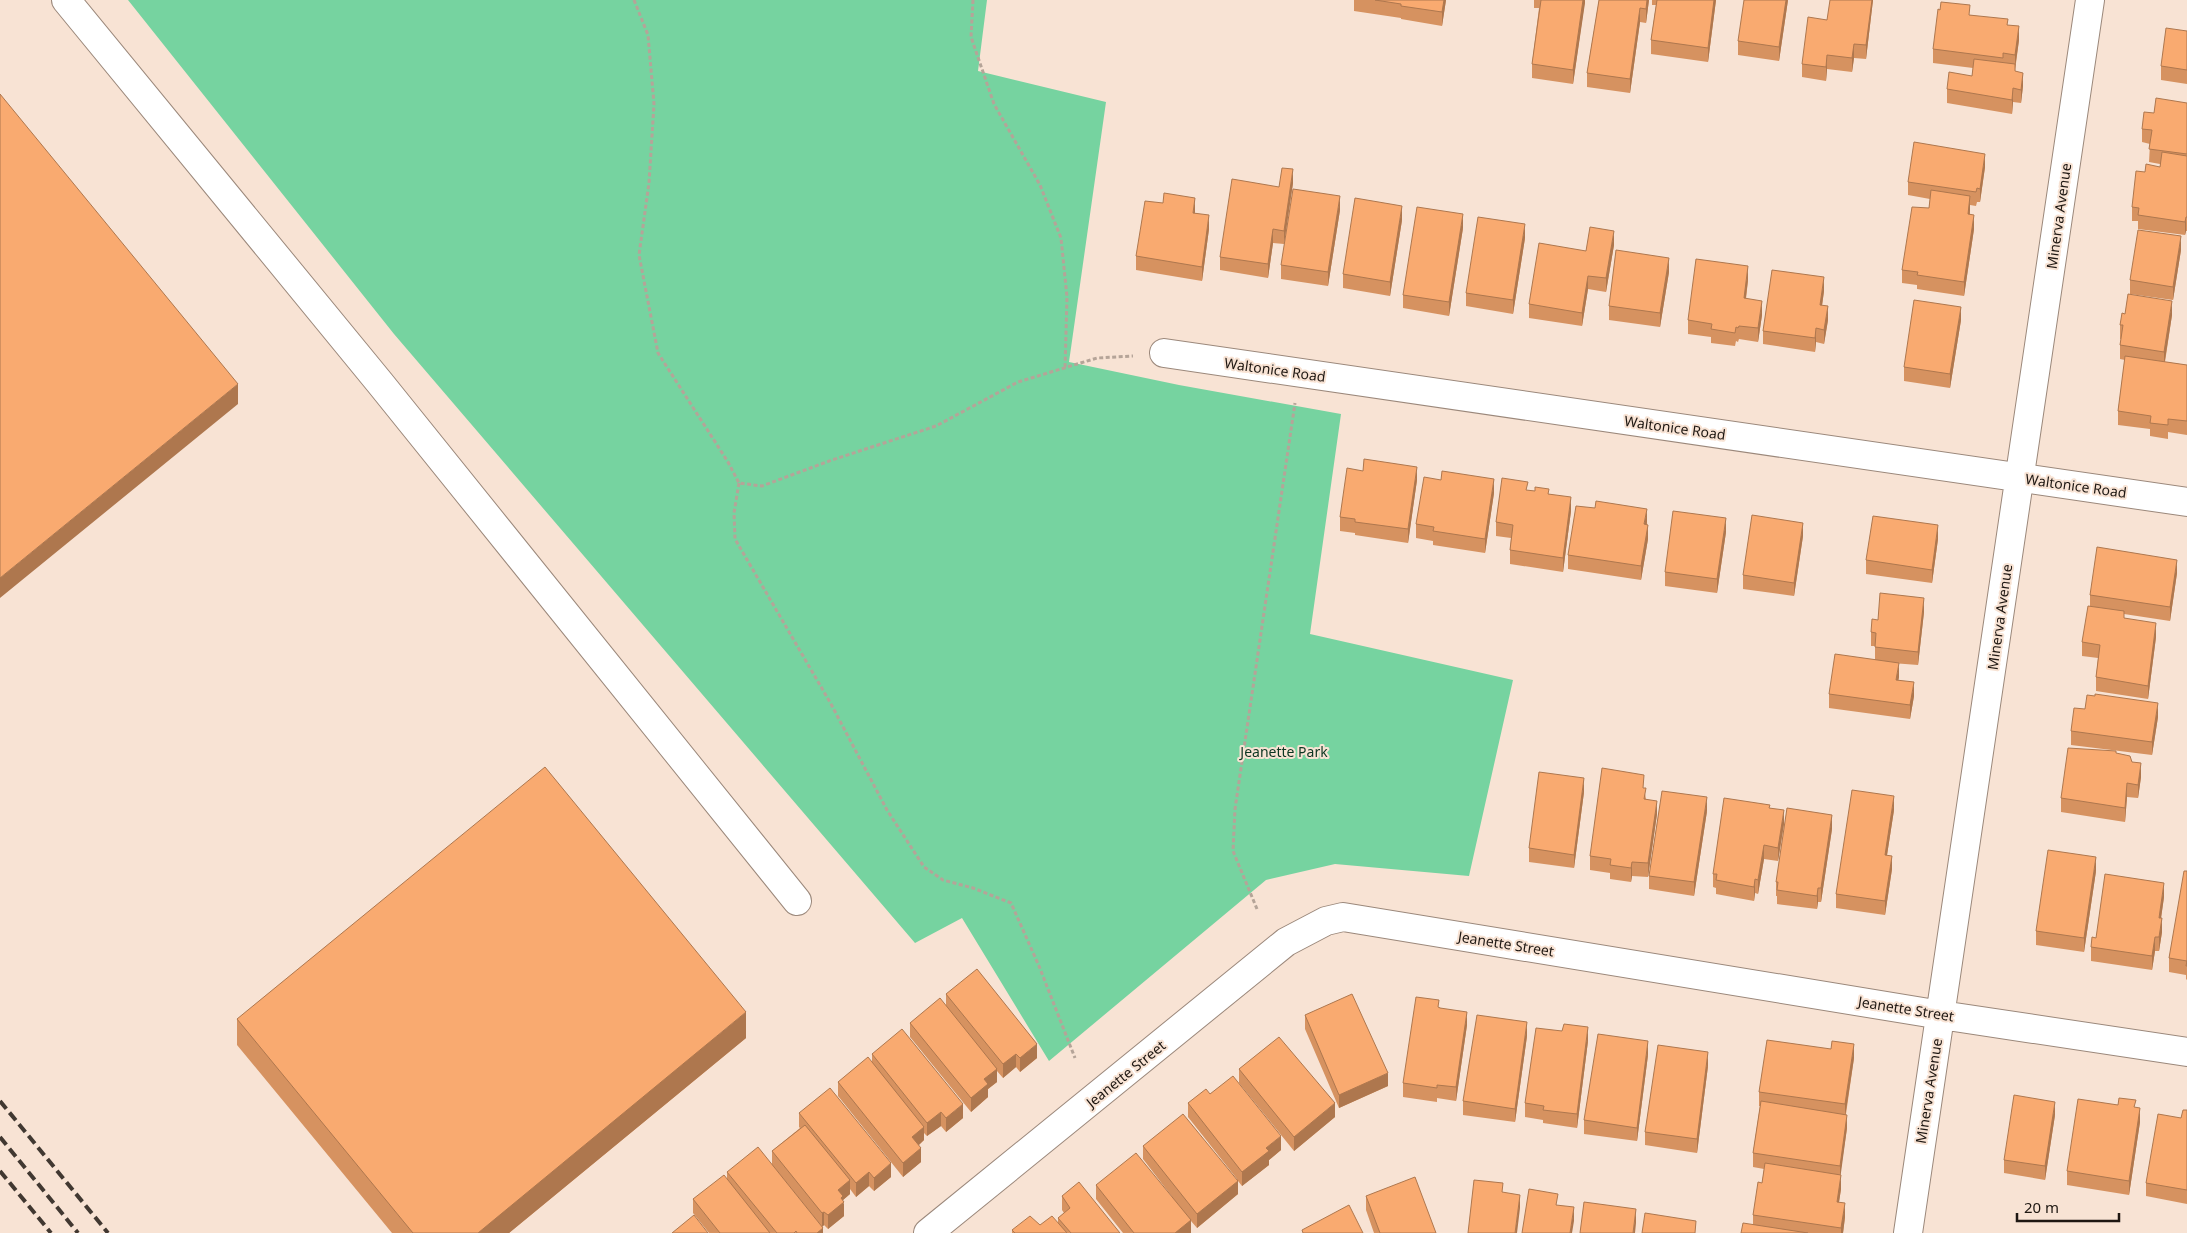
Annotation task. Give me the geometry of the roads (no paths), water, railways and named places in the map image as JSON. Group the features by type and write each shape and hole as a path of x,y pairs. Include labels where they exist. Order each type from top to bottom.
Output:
{"street":[{"path":"66,0 380,383 796,901"},
{"name":"Minerva Avenue","path":"1908,1233 1942,1015 2090,0"},
{"name":"Waltonice Road","path":"1164,353 2187,502"},
{"name":"Jeanette Street","path":"928,1233 1286,942 1326,921 1342,917 1942,1015 2187,1052"}],"railway":[{"path":"0,1101 108,1233"},
{"path":"0,1137 78,1233"},
{"path":"0,1171 51,1233"}],"park label":[{"name":"Jeanette Park","path":"1284,752"}]}
